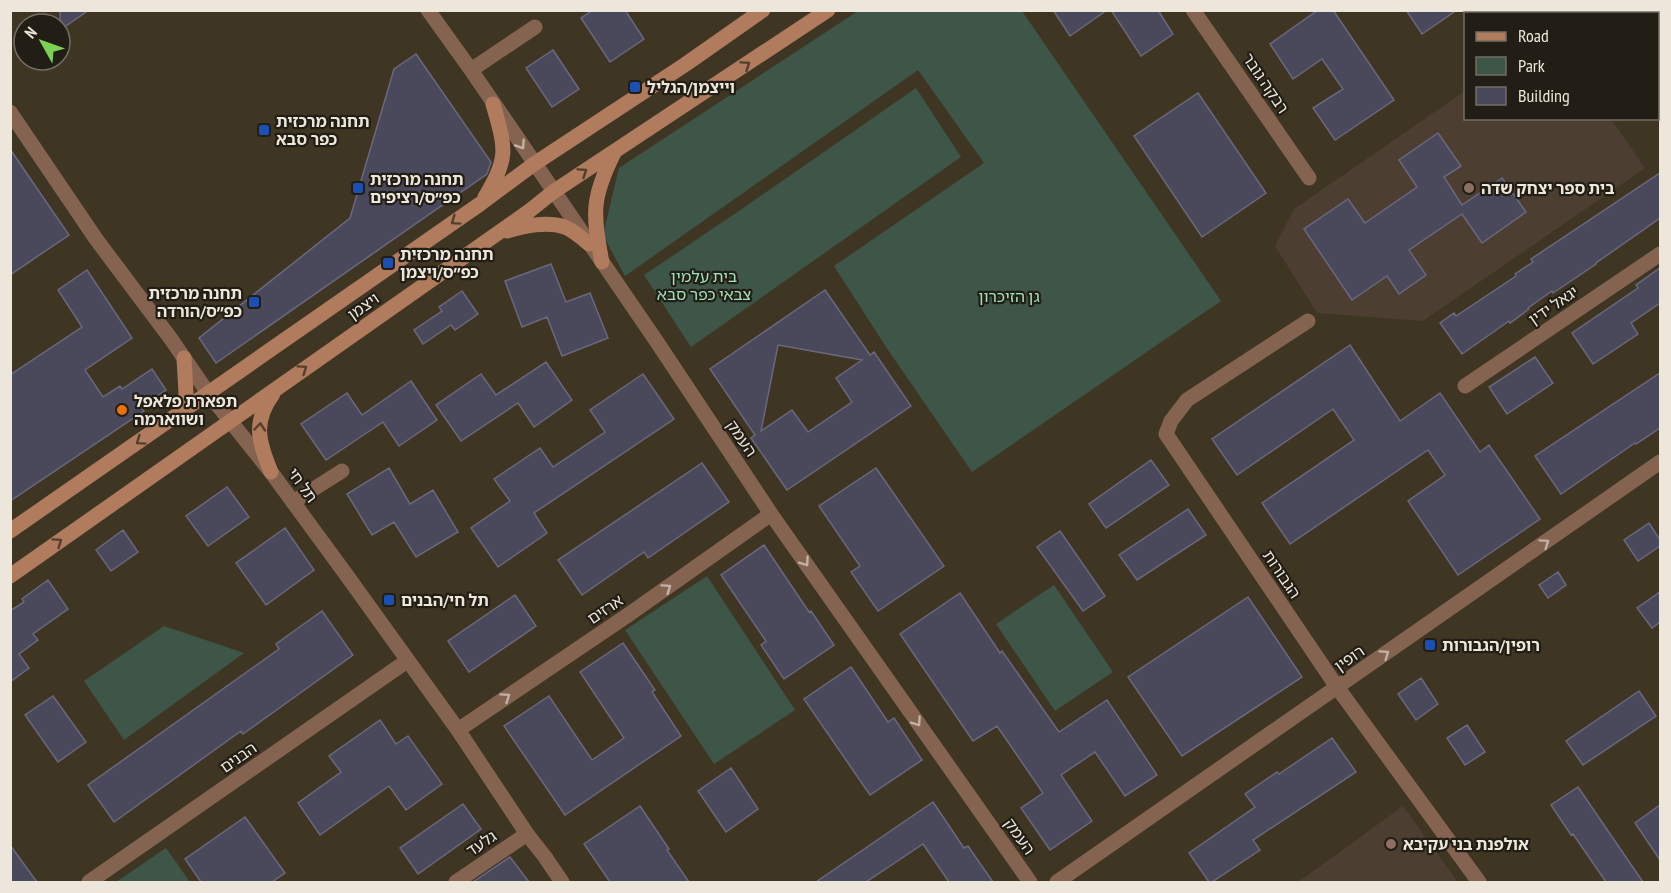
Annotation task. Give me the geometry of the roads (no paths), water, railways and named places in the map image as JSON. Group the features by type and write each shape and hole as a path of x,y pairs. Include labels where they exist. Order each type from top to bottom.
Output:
{"main road":[{"name":"ויצמן","path":"10,531 534,165 763,10"},
{"name":"ויצמן","path":"10,576 553,192 828,10"},
{"path":"480,204 502,166 504,147 493,104"},
{"path":"602,262 596,234 595,211 598,190 615,151"},
{"path":"498,233 545,224 564,227 590,244"},
{"path":"184,358 186,393 184,410"},
{"path":"271,472 261,448 260,420 264,407 280,385"}],"street":[{"name":"העמק","path":"428,10 590,244 771,514 1030,882"},
{"name":"רבקה גובר","path":"1193,10 1309,178"},
{"path":"471,70 535,27"},
{"name":"תל חי","path":"10,112 96,239 208,393 293,502 458,730 562,882"},
{"name":"יגאל ידין","path":"1465,386 1660,254"},
{"name":"הגבורות","path":"1308,321 1187,400 1166,434 1338,687 1479,882"},
{"name":"רופין","path":"1057,882 1660,462"},
{"path":"293,502 342,471"},
{"name":"ארזים","path":"458,730 628,615 771,514"},
{"name":"הבנים","path":"89,882 407,661"},
{"name":"גלעד","path":"456,882 527,834"}],"place":[{"name":"וייצמן/הגליל","path":"635,87"},
{"name":"תחנה מרכזית כפר סבא","path":"264,130"},
{"name":"תחנה מרכזית כפ״ס/רציפים","path":"358,188"},
{"name":"בית ספר יצחק שדה","path":"1469,188"},
{"name":"תחנה מרכזית כפ״ס/ויצמן","path":"388,263"},
{"name":"תחנה מרכזית כפ״ס/הורדה","path":"254,302"},
{"name":"תפארת פלאפל ושווארמה","path":"122,410"},
{"name":"תל חי/הבנים","path":"389,600"},
{"name":"רופין/הגבורות","path":"1430,645"},
{"name":"אולפנת בני עקיבא","path":"1391,844"}],"park label":[{"name":"בית עלמין צבאי כפר סבא","path":"704,285"},
{"name":"גן הזיכרון","path":"1009,296"}]}
